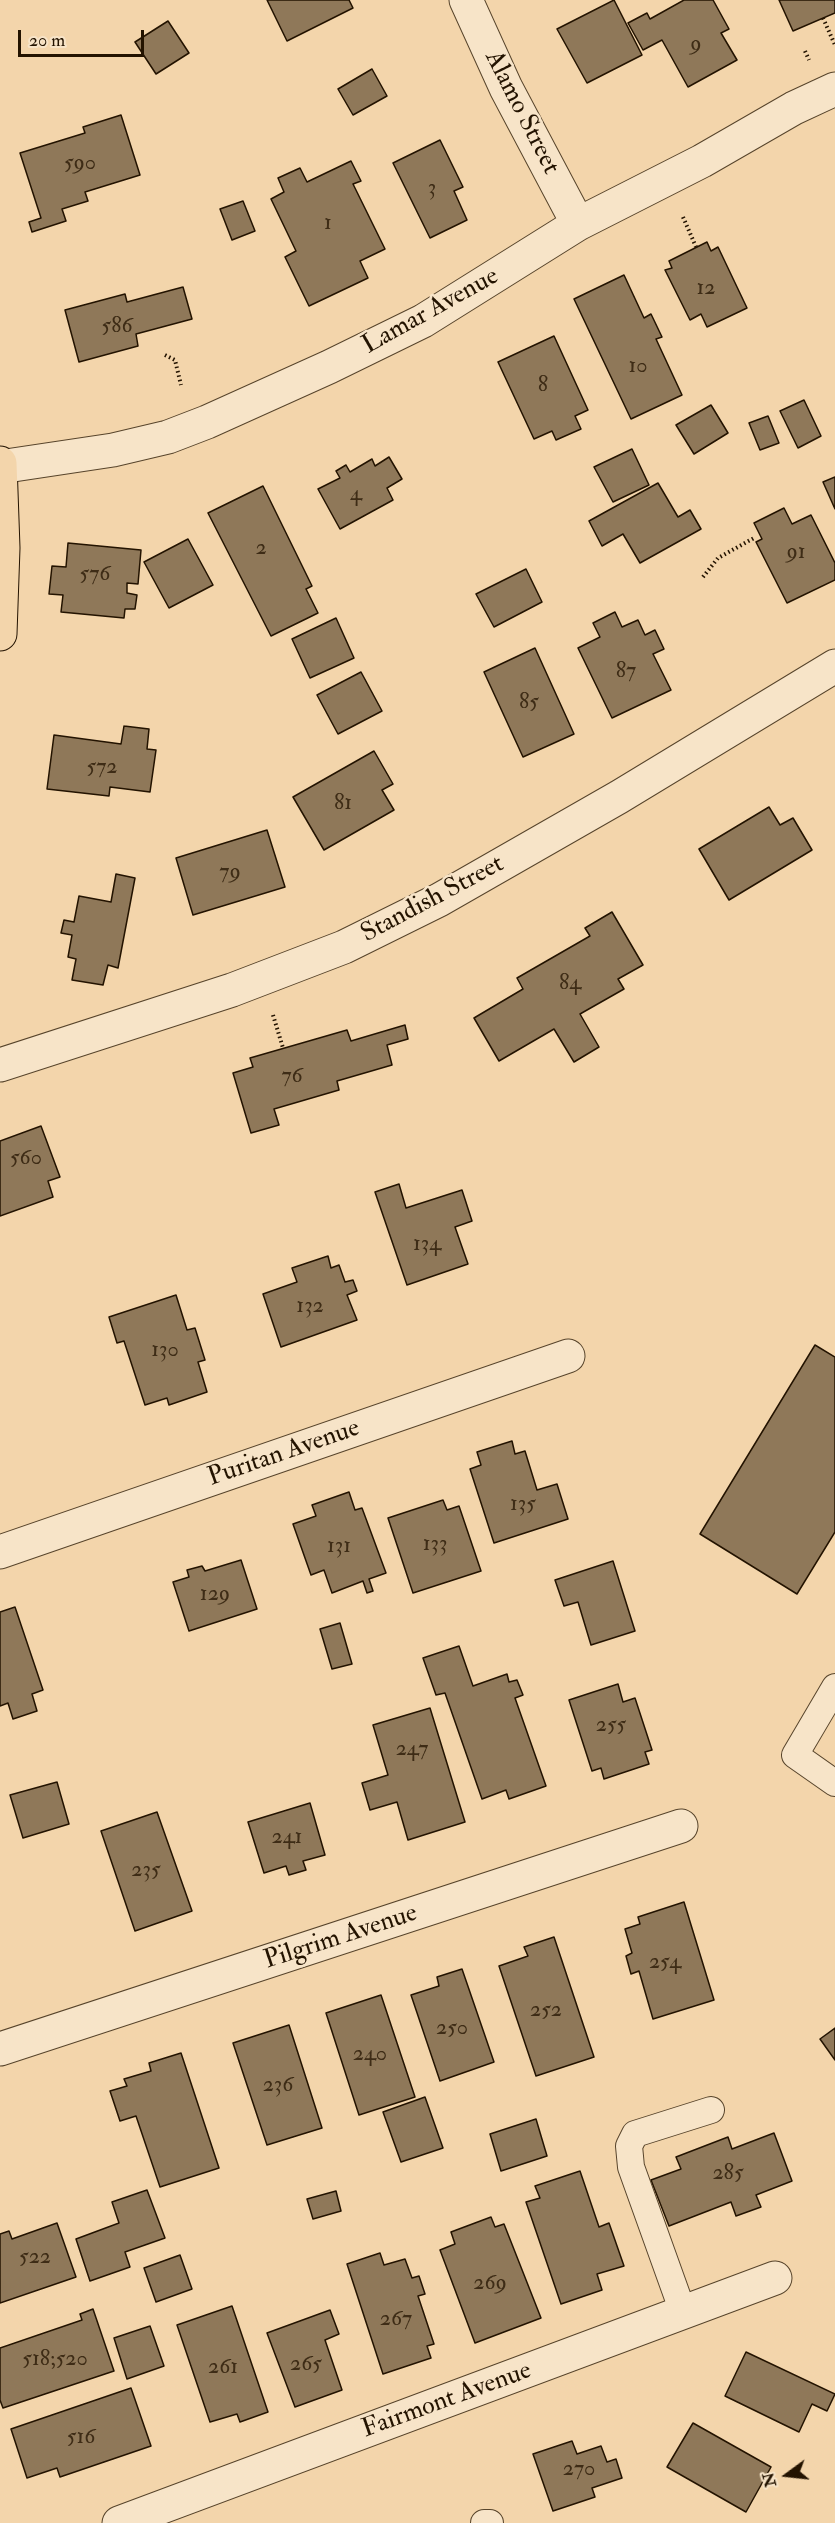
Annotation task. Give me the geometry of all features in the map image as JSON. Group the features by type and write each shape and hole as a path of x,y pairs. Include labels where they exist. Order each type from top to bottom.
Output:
{"highway":[{"path":"0,465 3,548 0,634"}],"street":[{"name":"Alamo Street","path":"466,0 506,88 578,225"},
{"name":"Lamar Avenue","path":"0,465 113,450 168,436 207,422 358,354 423,321 578,225 702,161 794,108 835,89"},
{"name":"Standish Street","path":"0,1065 232,990 344,947 439,900 619,797 835,666"},
{"name":"Puritan Avenue","path":"0,1552 568,1356"},
{"name":"Pilgrim Avenue","path":"0,2049 681,1826"},
{"name":"Fairmont Avenue","path":"119,2523 775,2278"}],"lane":[{"path":"835,1687 795,1755 835,1783"},
{"path":"683,2313 631,2167 629,2146 636,2134 711,2110"},
{"path":"484,2523 489,2521 490,2523"}],"path":[{"path":"823,18 835,45"},
{"path":"682,217 696,248"},
{"path":"165,355 175,360 182,385"},
{"path":"703,577 718,558 754,538"},
{"path":"272,1011 283,1048"}],"building":[{"path":"267,0 349,0 353,8 287,41"},
{"path":"614,0 642,55 587,83 557,29"},
{"path":"684,0 713,0 729,29 721,33 737,60 688,87 662,40 643,50 628,23 647,13 650,19"},
{"path":"779,0 835,0 835,13 793,31"},
{"path":"168,21 189,53 156,74 135,42"},
{"path":"372,69 387,96 353,115 338,89"},
{"path":"121,115 140,175 85,192 88,201 62,209 66,221 32,232 29,222 41,218 20,153 85,133 83,127"},
{"path":"440,140 463,187 454,191 467,220 430,238 393,163"},
{"path":"351,161 361,181 353,184 385,249 360,261 368,278 309,306 285,257 296,251 271,199 284,192 278,178 300,168 307,182"},
{"path":"243,201 255,231 232,240 220,209"},
{"path":"707,242 711,251 718,247 747,308 707,327 701,314 690,320 665,270 672,268 669,261"},
{"path":"624,275 644,318 651,314 662,337 656,339 682,395 631,419 574,299"},
{"path":"183,287 192,319 136,334 138,346 79,362 65,310 125,294 127,302"},
{"path":"554,336 588,410 575,416 581,429 556,440 552,431 534,439 498,362"},
{"path":"804,400 821,436 798,448 780,411"},
{"path":"711,405 728,433 694,454 676,425"},
{"path":"768,416 779,443 760,450 749,423"},
{"path":"632,449 649,485 613,502 594,467"},
{"path":"389,457 402,479 387,488 393,500 340,529 318,489 340,478 336,471 346,465 350,472 372,459 375,466"},
{"path":"835,477 835,509 823,482"},
{"path":"658,483 678,517 690,510 701,529 640,563 623,534 602,546 589,521"},
{"path":"263,486 312,586 306,589 318,613 271,636 208,513"},
{"path":"784,508 792,524 811,515 835,563 835,580 787,603 756,542 762,539 754,523"},
{"path":"188,539 213,585 169,608 144,562"},
{"path":"68,543 141,550 138,584 127,583 127,593 137,595 135,609 125,609 124,618 61,612 63,595 49,594 52,566 66,567"},
{"path":"526,569 542,602 494,627 476,594"},
{"path":"615,612 622,627 638,620 645,635 655,630 664,649 653,654 671,690 612,718 578,648 600,637 593,623"},
{"path":"336,618 354,658 310,678 292,639"},
{"path":"535,648 574,734 523,757 484,672"},
{"path":"361,672 382,711 338,734 317,695"},
{"path":"124,726 149,729 147,749 156,750 150,792 110,787 109,796 47,789 54,735 121,744"},
{"path":"374,751 393,784 382,790 394,810 324,850 293,797"},
{"path":"769,807 780,825 793,818 812,850 729,900 699,849"},
{"path":"267,830 285,887 193,915 176,858"},
{"path":"116,874 135,878 118,968 108,965 103,985 72,980 76,959 68,957 72,935 61,933 64,920 74,922 79,896 111,902"},
{"path":"612,912 643,965 618,979 624,989 580,1014 599,1047 574,1062 554,1029 499,1061 474,1018 523,989 517,978 590,936 585,928"},
{"path":"405,1025 408,1039 387,1045 392,1065 337,1081 339,1090 274,1109 279,1125 251,1133 233,1073 253,1067 250,1058 347,1030 351,1041"},
{"path":"41,1126 60,1177 48,1181 53,1197 0,1216 0,1141"},
{"path":"399,1184 406,1208 462,1190 472,1221 455,1227 468,1264 407,1285 375,1192"},
{"path":"328,1256 331,1268 339,1265 345,1282 353,1280 357,1291 347,1295 357,1320 281,1347 263,1294 297,1282 292,1268"},
{"path":"176,1295 187,1330 195,1328 205,1360 198,1362 207,1392 169,1405 167,1398 145,1405 124,1341 117,1343 109,1317"},
{"path":"815,1345 835,1357 835,1532 797,1594 700,1534"},
{"path":"512,1441 515,1454 525,1451 537,1490 557,1484 568,1519 494,1543 470,1469 481,1465 477,1452"},
{"path":"349,1492 355,1510 362,1508 386,1573 369,1579 373,1591 367,1593 363,1581 332,1593 324,1570 311,1575 293,1524 316,1516 312,1505"},
{"path":"443,1500 447,1510 459,1506 481,1571 413,1593 388,1518"},
{"path":"241,1560 257,1609 189,1631 173,1582 189,1577 187,1570 202,1566 205,1571"},
{"path":"613,1561 635,1631 591,1645 578,1602 564,1606 555,1580"},
{"path":"15,1607 43,1690 32,1694 37,1711 13,1719 8,1703 0,1706 0,1612"},
{"path":"340,1623 352,1664 332,1669 320,1629"},
{"path":"459,1646 473,1686 507,1674 509,1682 517,1680 523,1695 515,1698 546,1786 509,1799 506,1790 482,1799 445,1693 436,1695 423,1658"},
{"path":"618,1684 623,1702 635,1698 652,1750 645,1752 649,1764 604,1779 601,1768 592,1771 569,1700"},
{"path":"430,1708 465,1822 408,1840 397,1802 370,1810 362,1783 388,1775 373,1725"},
{"path":"57,1782 69,1824 23,1838 10,1795"},
{"path":"310,1803 325,1855 303,1861 306,1870 289,1875 286,1866 264,1873 248,1822"},
{"path":"157,1812 192,1911 135,1931 101,1831"},
{"path":"684,1902 714,2000 653,2019 639,1971 631,1974 626,1956 632,1953 625,1929 640,1924 638,1917"},
{"path":"554,1937 594,2057 536,2076 499,1966 528,1956 524,1947"},
{"path":"462,1969 494,2062 440,2081 411,1995 439,1986 437,1977"},
{"path":"381,1995 415,2097 359,2115 326,2013"},
{"path":"289,2025 322,2128 267,2145 233,2043"},
{"path":"835,2028 835,2060 820,2039"},
{"path":"181,2053 219,2168 160,2187 136,2116 120,2121 110,2091 127,2086 124,2079 151,2071 149,2063"},
{"path":"425,2097 443,2148 401,2162 383,2112"},
{"path":"536,2119 547,2156 501,2171 490,2134"},
{"path":"774,2133 792,2181 756,2195 761,2207 736,2216 731,2202 669,2226 651,2180 681,2169 676,2157 728,2137 732,2149"},
{"path":"580,2171 599,2227 609,2223 624,2266 597,2274 602,2290 561,2304 526,2202 540,2198 535,2186"},
{"path":"147,2190 165,2238 125,2252 130,2267 90,2281 76,2239 119,2223 112,2202"},
{"path":"336,2191 341,2211 313,2219 307,2199"},
{"path":"491,2217 495,2227 504,2224 541,2318 475,2343 440,2250 455,2244 451,2232"},
{"path":"57,2223 76,2277 0,2303 0,2234 9,2231 12,2239"},
{"path":"380,2253 384,2265 405,2259 412,2278 419,2276 425,2294 418,2296 434,2344 427,2346 431,2358 383,2374 347,2264"},
{"path":"180,2255 192,2289 156,2302 144,2268"},
{"path":"232,2306 268,2412 240,2422 237,2414 210,2422 177,2325"},
{"path":"93,2309 114,2371 3,2408 0,2400 0,2348 82,2320 80,2314"},
{"path":"330,2310 339,2334 325,2340 342,2390 295,2407 267,2333"},
{"path":"150,2326 164,2366 127,2379 114,2338"},
{"path":"746,2352 835,2394 827,2411 812,2404 799,2432 725,2396"},
{"path":"131,2388 151,2446 60,2477 57,2468 27,2478 11,2429"},
{"path":"693,2423 771,2467 746,2512 667,2467"},
{"path":"572,2441 577,2454 601,2446 607,2462 616,2459 622,2478 592,2488 595,2497 553,2511 533,2454"}]}
